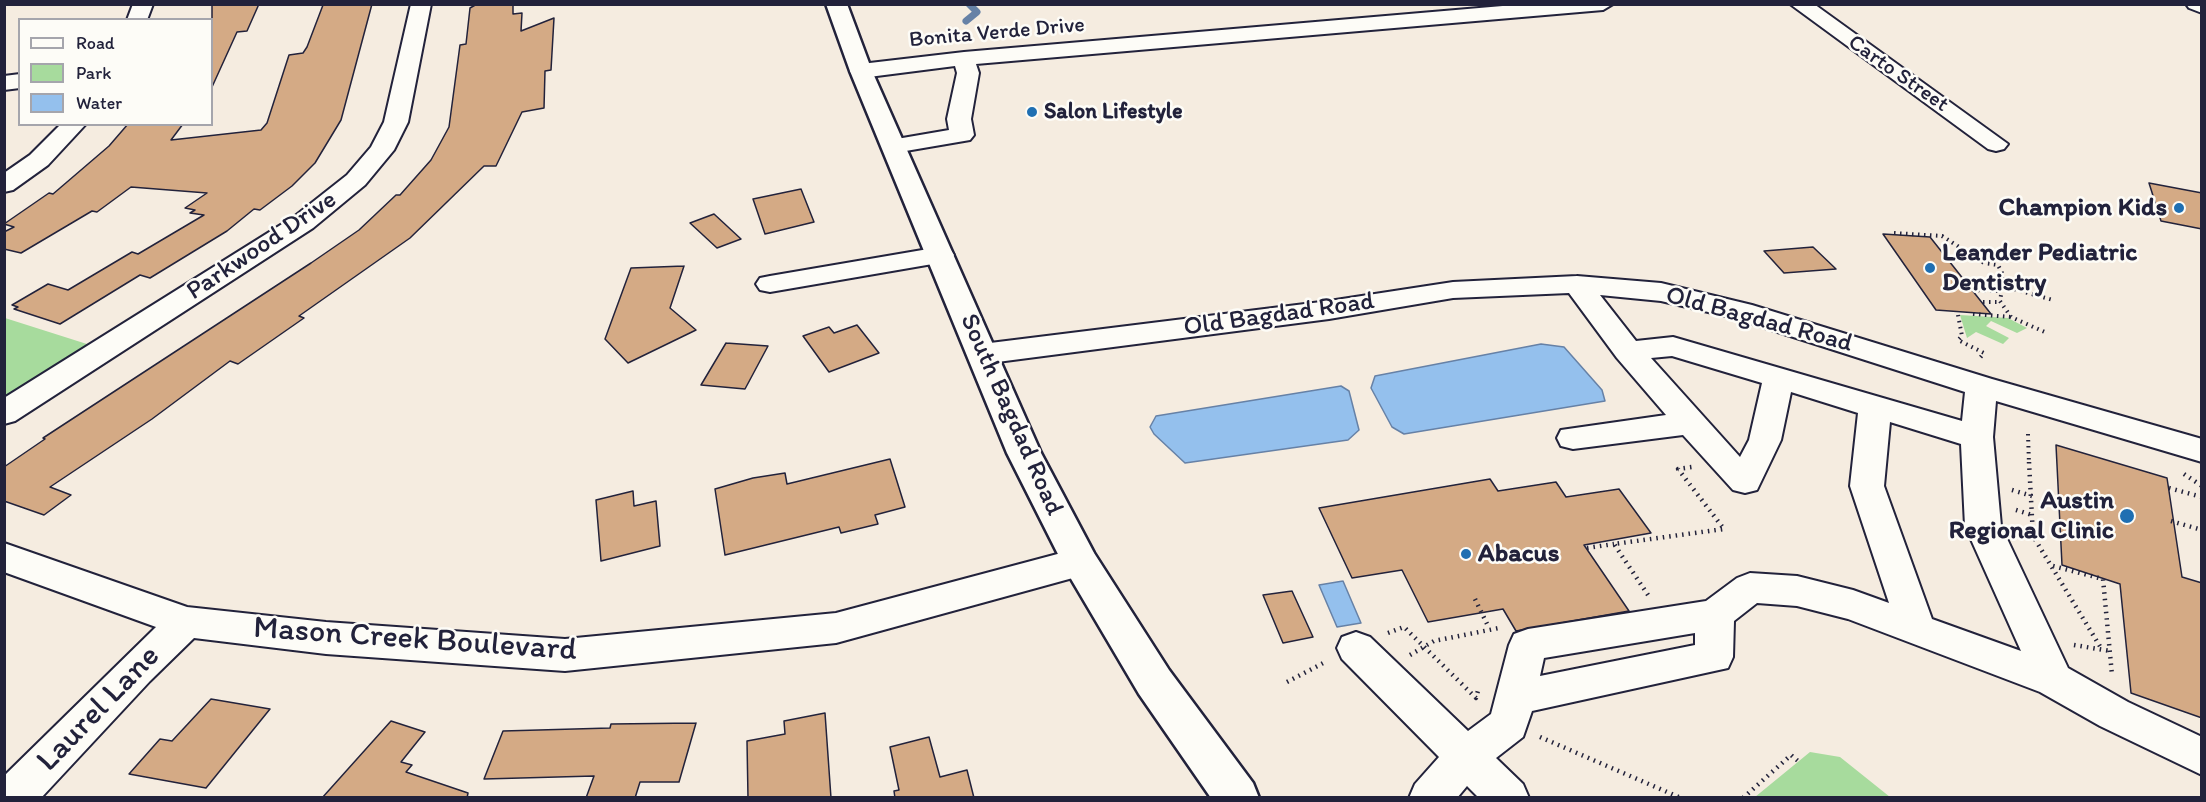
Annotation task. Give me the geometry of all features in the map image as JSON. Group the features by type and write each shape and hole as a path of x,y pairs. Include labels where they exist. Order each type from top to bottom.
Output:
{"main road":[{"name":"South Bagdad Road","path":"836,4 861,71 1024,453 1080,562 1154,682 1237,798"}],"street":[{"name":"Parkwood Drive","path":"4,412 304,222 356,180 382,150 396,122 421,4"},
{"name":"Bonita Verde Drive","path":"861,71 964,58 1604,4"},
{"name":"Carto Street","path":"1800,4 1996,144"},
{"path":"2196,4 2202,7"},
{"path":"894,146 962,135 959,119 968,72 964,58"},
{"path":"4,185 39,160 73,126"},
{"path":"770,284 940,255"},
{"path":"1577,284 1628,351 1690,423 1745,480 1765,440 1779,378"},
{"name":"Old Bagdad Road","path":"982,354 1329,310 1453,290 1577,284 1661,292 1742,311 1979,374 2202,451"},
{"path":"1628,351 1673,346 1977,437"},
{"path":"1979,374 1977,437 1983,526 2054,680"},
{"path":"1875,407 1868,486 1917,629"},
{"path":"1574,438 1690,423"},
{"name":"Mason Creek Boulevard","path":"4,557 186,622 327,638 566,655 836,628 1080,562"},
{"path":"1430,798 1465,757 1511,711 1714,657 1715,615 1750,588 1797,591 1853,604 2054,680 2114,714 2202,757"},
{"name":"Laurel Lane","path":"12,798 136,669 186,622"},
{"path":"1356,648 1508,798"}],"path":[{"path":"1894,233 1942,236 1984,263 1998,265 2004,277 2001,303 2011,317"},
{"path":"2003,286 2053,300"},
{"path":"1972,290 2002,291"},
{"path":"1983,302 2001,303"},
{"path":"1973,314 2011,317 2047,333"},
{"path":"1958,315 1962,336 1958,340 1984,353 1979,374"},
{"path":"2028,434 2033,536 2101,648"},
{"path":"1587,548 1724,530 1678,469"},
{"path":"2169,488 2202,497"},
{"path":"2171,521 2202,530"},
{"path":"1614,544 1652,601 1643,602"},
{"path":"2052,566 2103,579 2112,685"},
{"path":"1475,599 1489,628"},
{"path":"1424,647 1434,642 1489,628 1506,627"},
{"path":"2064,644 2110,651"},
{"path":"1511,711 1681,798"},
{"path":"1743,798 1791,755 1798,761"}],"green space":[{"path":"1960,315 2008,318 2027,328 2017,333 1991,321 1986,326 2009,338 2003,344 1976,332 1967,338"},
{"path":"5,318 90,345 5,398"},
{"path":"1810,752 1840,757 1890,797 1755,797"}],"water":[{"path":"1541,344 1564,347 1602,390 1605,401 1404,434 1392,427 1371,388 1375,376"},
{"path":"1341,386 1349,391 1359,430 1348,440 1185,463 1154,434 1150,427 1156,416"},
{"path":"1343,581 1361,623 1337,627 1319,585"}],"building":[{"path":"212,4 259,4 247,31 237,32 213,85 213,18"},
{"path":"372,4 341,120 315,163 292,186 260,210 254,209 227,231 150,278 140,275 60,324 14,309 18,307 12,305 48,284 68,290 132,252 138,254 204,215 190,213 195,210 185,208 207,193 131,187 97,212 92,211 21,253 4,249 4,232 14,227 4,224 49,193 53,194 109,146 126,126 182,126 171,140 261,130 267,123 289,55 303,53 323,5"},
{"path":"477,4 513,4 513,14 522,13 521,31 554,18 551,70 545,71 544,108 522,112 496,166 484,166 410,238 299,316 304,318 238,364 230,361 152,419 50,487 71,495 44,515 4,501 4,467 45,439 43,438 311,263 359,230 396,195 400,195 431,160 449,127 460,45 466,44 470,8"},
{"name":"Champion Kids","path":"2149,183 2202,193 2202,229 2161,221"},
{"path":"801,189 814,222 765,234 753,199"},
{"path":"714,214 741,239 717,248 690,223"},
{"name":"Leander Pediatric Dentistry","path":"1883,234 1930,237 1991,314 1936,310"},
{"path":"1813,247 1836,269 1784,273 1764,251"},
{"path":"684,266 670,308 696,330 628,363 605,339 631,268"},
{"path":"857,325 879,353 829,372 803,336 829,327 834,333"},
{"path":"726,343 768,346 745,389 701,385"},
{"path":"2056,445 2167,478 2182,577 2202,583 2202,718 2131,693 2120,584 2062,565"},
{"path":"890,459 905,507 875,515 878,524 841,533 839,527 725,555 715,489 753,478 785,473 787,484"},
{"name":"Abacus","path":"1490,479 1498,491 1556,482 1566,497 1619,489 1651,533 1584,545 1629,611 1516,631 1503,609 1428,622 1402,570 1352,578 1319,508"},
{"path":"633,491 634,506 656,501 660,546 601,561 596,500"},
{"path":"1292,591 1313,637 1283,643 1263,595"},
{"path":"211,699 270,709 206,788 129,774 160,739 172,741"},
{"path":"825,713 831,798 748,798 747,741 785,734 784,721"},
{"path":"391,721 425,732 401,762 412,765 406,772 468,793 467,798 322,798"},
{"path":"696,723 679,782 640,782 635,798 586,798 594,776 484,779 503,731 610,728 611,724"},
{"path":"929,737 940,777 967,770 974,798 895,798 894,791 899,790 890,747"}],"waterway":[{"path":"966,21 977,12 969,4"}],"place":[{"name":"Salon Lifestyle","path":"1032,112"},
{"name":"Champion Kids","path":"2179,208"},
{"name":"Leander Pediatric Dentistry","path":"1930,268"},
{"name":"Austin Regional Clinic","path":"2127,516"},
{"name":"Abacus","path":"1466,554"}]}
